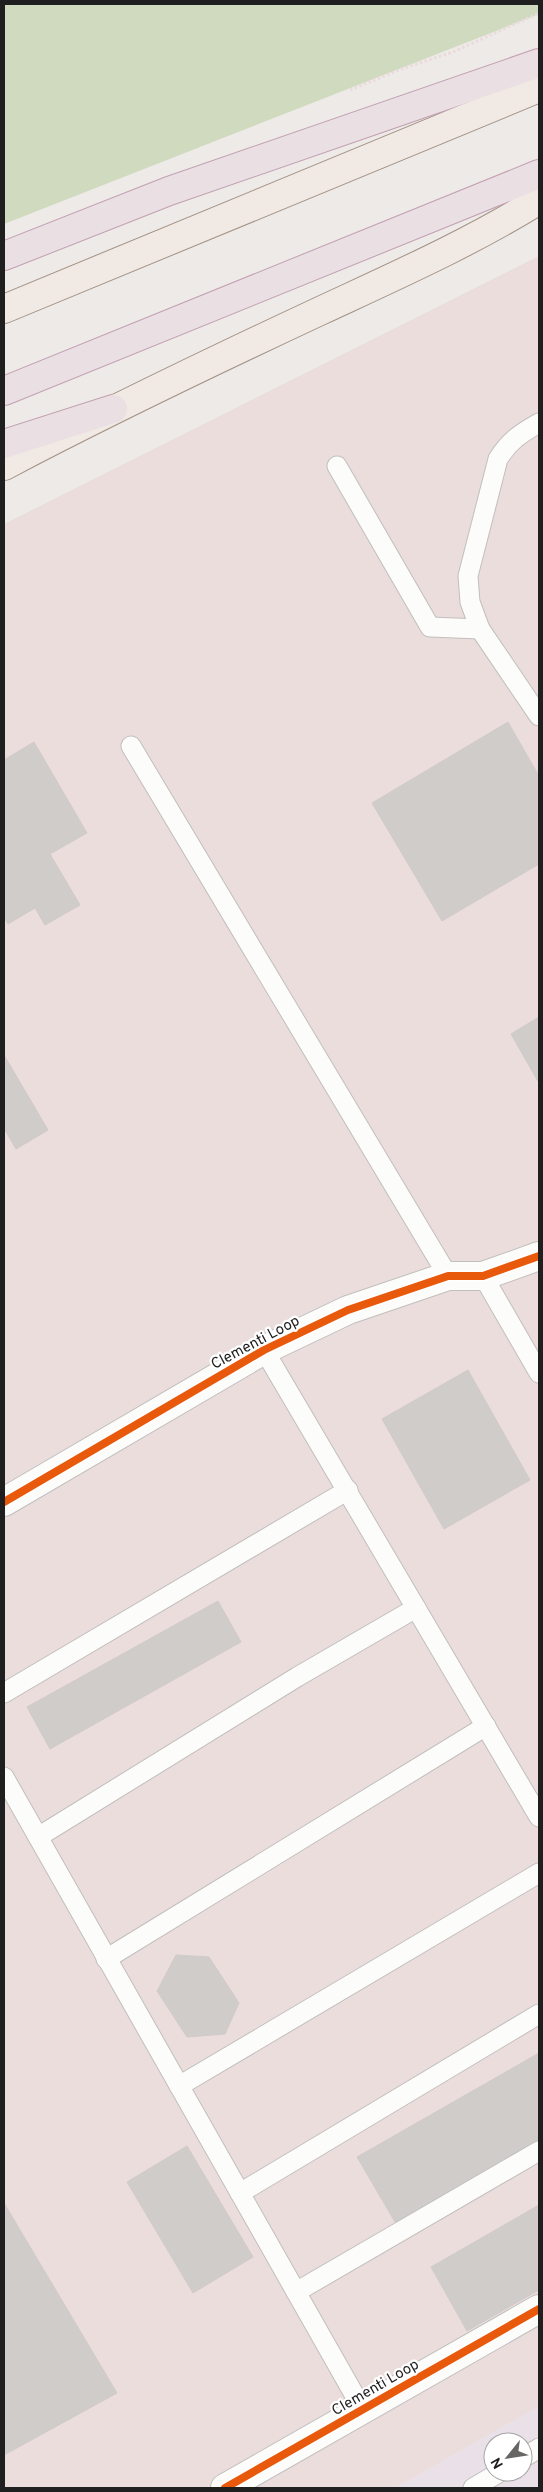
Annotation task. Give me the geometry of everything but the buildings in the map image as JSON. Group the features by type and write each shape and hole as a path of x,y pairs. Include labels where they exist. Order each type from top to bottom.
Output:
{"highway":[{"path":"4,256 169,191 539,63"},
{"path":"4,391 539,174"},
{"path":"4,444 113,409"}],"main road":[{"path":"4,309 539,88"},
{"path":"4,466 113,409 393,277 513,217 539,200"}],"street":[{"name":"Clementi Loop","path":"4,1502 264,1350 348,1310 448,1276 483,1276 539,1256"},
{"name":"Clementi Loop","path":"225,2488 539,2309"}],"lane":[{"path":"539,423 519,434 506,445 498,459 468,576 470,602 480,629 539,716"},
{"path":"337,466 430,626 480,629"},
{"path":"131,746 448,1276"},
{"path":"483,1276 539,1373"},
{"path":"264,1350 539,1817"},
{"path":"4,1693 348,1490"},
{"path":"38,1837 297,1677 416,1608"},
{"path":"106,1958 486,1726"},
{"path":"4,1777 363,2410"},
{"path":"179,2086 539,1873"},
{"path":"240,2193 539,2014"},
{"path":"296,2292 539,2152"}],"shaded area":[{"path":"539,256 539,2406 493,2432 483,2432 483,2438 395,2488 4,2488 4,524"},
{"path":"539,2406 539,2488 395,2488 483,2438 483,2482 533,2482 533,2432 493,2432"}],"green space":[{"path":"4,4 539,4 539,14 4,224"}],"cycle path":[{"path":"4,1502 264,1350 348,1310 448,1276 483,1276 539,1256"},
{"path":"225,2488 539,2309"}]}
